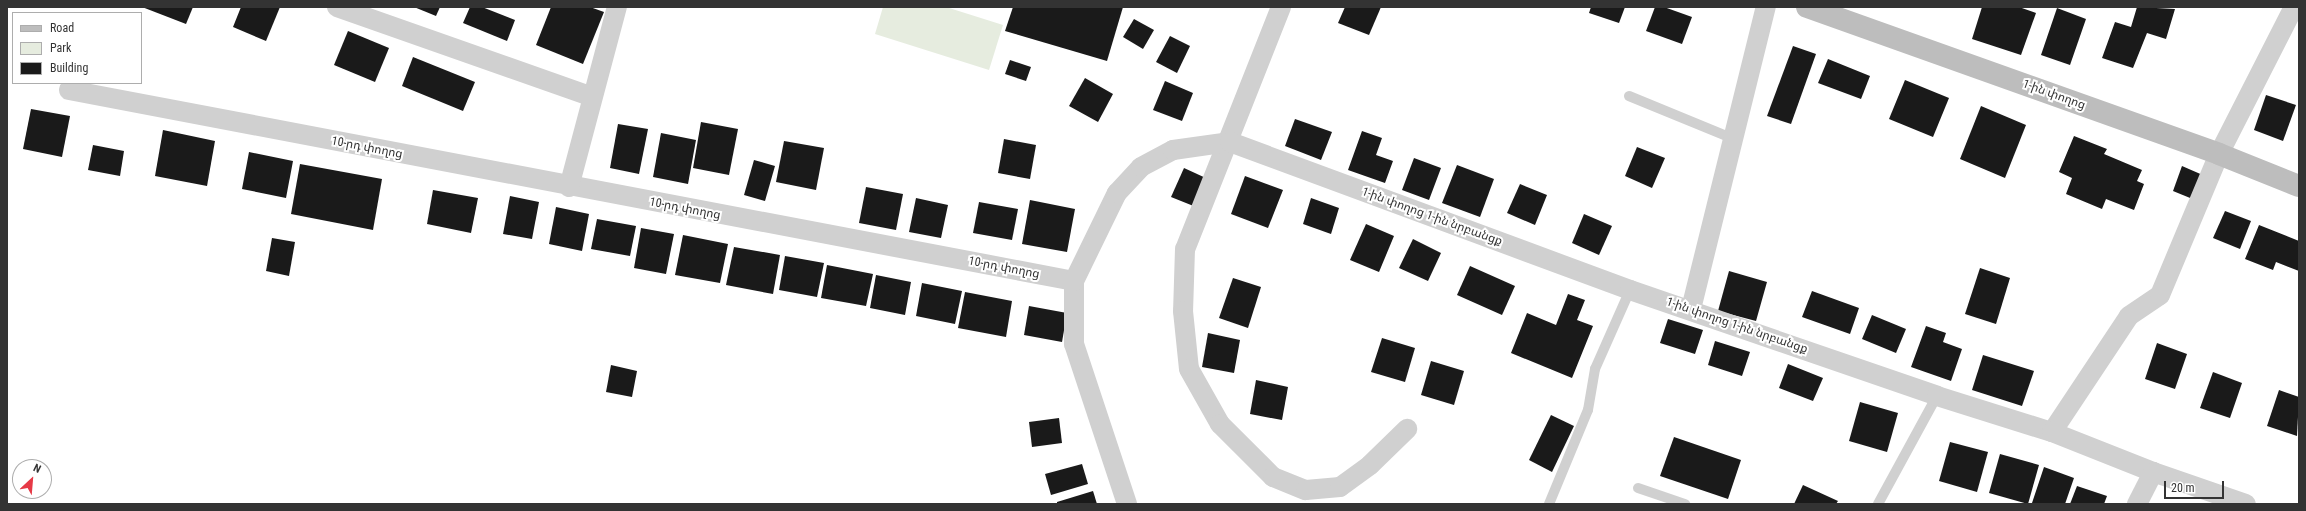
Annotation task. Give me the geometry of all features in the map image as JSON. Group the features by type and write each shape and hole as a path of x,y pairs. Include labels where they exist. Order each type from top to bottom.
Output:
{"main road":[{"name":"1-ին փողոց","path":"1807,7 2219,154 2299,186"}],"street":[{"path":"337,7 592,98"},
{"path":"569,187 617,7"},
{"path":"1281,7 1230,142 1186,249 1183,311 1189,369 1220,424 1273,477 1306,490 1340,487 1370,465 1407,429"},
{"path":"1691,309 1766,7"},
{"path":"2052,432 2129,316 2160,295 2219,154 2294,7"},
{"name":"10-րդ փողոց","path":"69,90 569,187 1074,281"},
{"path":"1127,504 1074,344 1074,281 1117,193 1141,166 1173,150 1230,142"},
{"name":"1-ին փողոց 1-ին նրբանցք","path":"1230,142 1630,290 1691,309 1937,396 2052,432 2153,472 2246,504"},
{"path":"2137,504 2153,472"}],"lane":[{"path":"1629,96 1734,139"},
{"path":"1549,504 1588,410 1595,370 1630,290"},
{"path":"1878,504 1937,396"},
{"path":"1638,488 1685,504"}],"green space":[{"path":"883,7 946,7 1003,25 989,70 875,34"}],"building":[{"path":"142,7 193,7 186,24"},
{"path":"241,7 280,7 266,41 233,27"},
{"path":"414,7 440,7 436,16"},
{"path":"470,7 482,7 515,20 507,41 463,23"},
{"path":"551,7 590,7 604,12 583,64 536,45"},
{"path":"1013,7 1123,7 1107,61 1005,31"},
{"path":"1345,7 1381,7 1369,35 1338,23"},
{"path":"1591,7 1625,7 1619,23 1589,13"},
{"path":"1655,7 1664,7 1692,17 1682,44 1646,31"},
{"path":"1982,7 2019,7 2036,13 2021,55 1972,39"},
{"path":"2137,7 2175,9 2166,39 2147,33 2133,68 2102,58 2115,22 2131,27"},
{"path":"2057,8 2086,19 2070,65 2041,55"},
{"path":"1134,19 1154,30 1143,49 1123,37"},
{"path":"348,31 389,48 375,82 334,65"},
{"path":"1170,36 1190,46 1177,73 1156,62"},
{"path":"1793,46 1816,54 1791,124 1767,116"},
{"path":"413,57 475,82 463,111 402,86"},
{"path":"1828,59 1870,76 1861,99 1818,83"},
{"path":"1010,60 1031,67 1026,81 1005,74"},
{"path":"1085,78 1113,94 1098,122 1069,106"},
{"path":"1905,80 1949,98 1933,137 1889,119"},
{"path":"1165,81 1193,93 1182,121 1153,110"},
{"path":"2266,95 2296,105 2283,141 2254,130"},
{"path":"1981,106 2026,125 2005,178 1960,159"},
{"path":"31,109 70,116 62,157 23,149"},
{"path":"1295,119 1332,132 1321,160 1285,146"},
{"path":"701,122 738,129 729,175 693,168"},
{"path":"618,124 648,129 639,174 610,168"},
{"path":"163,130 215,141 207,186 155,176"},
{"path":"1362,131 1382,138 1376,155 1393,161 1385,183 1348,170"},
{"path":"661,133 696,140 688,184 653,177"},
{"path":"2074,136 2107,149 2104,154 2142,170 2137,181 2144,184 2134,210 2106,199 2102,209 2066,194 2072,178 2059,172"},
{"path":"1004,139 1036,145 1030,179 998,173"},
{"path":"784,141 824,148 816,190 776,182"},
{"path":"93,145 124,151 120,176 88,170"},
{"path":"1637,147 1665,158 1652,188 1625,176"},
{"path":"249,152 293,161 286,198 242,189"},
{"path":"1414,158 1441,168 1429,200 1402,190"},
{"path":"754,160 775,166 765,201 744,195"},
{"path":"300,164 382,179 373,230 291,214"},
{"path":"1457,165 1494,179 1480,217 1442,203"},
{"path":"2182,166 2205,176 2195,200 2173,191"},
{"path":"1184,168 1208,179 1196,207 1171,197"},
{"path":"1245,176 1283,190 1268,228 1231,214"},
{"path":"1520,184 1547,195 1535,225 1507,213"},
{"path":"866,187 903,194 896,230 859,223"},
{"path":"433,190 478,198 471,233 427,224"},
{"path":"510,196 539,202 532,239 503,234"},
{"path":"916,198 948,205 941,238 909,232"},
{"path":"1311,198 1339,208 1331,234 1303,224"},
{"path":"1030,200 1075,209 1067,252 1022,244"},
{"path":"979,202 1018,209 1012,240 973,233"},
{"path":"556,207 589,214 582,251 549,244"},
{"path":"2225,211 2251,221 2240,249 2213,238"},
{"path":"1584,214 1612,226 1599,255 1572,243"},
{"path":"597,219 636,226 630,256 591,249"},
{"path":"1366,224 1394,236 1379,272 1350,260"},
{"path":"2259,225 2299,241 2299,271 2276,262 2273,270 2245,259"},
{"path":"641,228 674,234 666,274 634,268"},
{"path":"683,235 728,244 720,283 675,275"},
{"path":"272,238 295,242 289,276 266,271"},
{"path":"1413,239 1441,253 1428,281 1399,268"},
{"path":"734,247 780,255 773,294 726,285"},
{"path":"785,256 824,263 817,297 779,290"},
{"path":"827,265 873,274 866,306 821,298"},
{"path":"1470,266 1515,286 1502,315 1457,295"},
{"path":"1980,268 2010,278 1996,324 1965,314"},
{"path":"1729,271 1767,282 1756,321 1718,311"},
{"path":"876,275 911,282 905,315 870,308"},
{"path":"1233,278 1261,287 1248,328 1219,318"},
{"path":"922,283 962,291 955,324 916,316"},
{"path":"1812,291 1859,308 1850,334 1802,317"},
{"path":"965,292 1012,301 1006,337 958,328"},
{"path":"1568,294 1585,300 1577,320 1593,326 1572,378 1511,353 1527,313 1556,325"},
{"path":"1029,306 1067,313 1062,342 1024,335"},
{"path":"1872,315 1906,329 1896,353 1862,339"},
{"path":"1668,319 1703,330 1695,354 1660,343"},
{"path":"1926,326 1946,333 1943,342 1962,349 1951,381 1911,367"},
{"path":"1208,333 1240,340 1234,373 1202,367"},
{"path":"1382,338 1415,348 1405,382 1371,372"},
{"path":"1715,341 1750,352 1742,376 1708,365"},
{"path":"2157,343 2187,354 2175,389 2145,379"},
{"path":"1983,355 2034,371 2022,406 1972,390"},
{"path":"1431,361 1464,371 1454,405 1421,395"},
{"path":"1788,364 1823,378 1813,401 1779,388"},
{"path":"611,365 637,371 632,397 606,392"},
{"path":"2213,372 2242,383 2230,418 2200,408"},
{"path":"1256,380 1288,387 1282,420 1250,414"},
{"path":"2279,390 2299,397 2297,436 2267,426"},
{"path":"1860,402 1898,413 1887,452 1849,441"},
{"path":"1551,415 1574,426 1552,472 1529,460"},
{"path":"1059,418 1062,443 1032,447 1029,422"},
{"path":"1674,437 1741,460 1728,499 1660,476"},
{"path":"1950,442 1988,452 1977,492 1939,481"},
{"path":"2000,454 2039,465 2028,504 1989,493"},
{"path":"1082,464 1088,484 1051,495 1045,474"},
{"path":"2044,467 2074,478 2065,504 2032,503"},
{"path":"1803,485 1838,501 1836,504 1794,504"},
{"path":"2077,486 2107,496 2104,504 2070,504"},
{"path":"1093,491 1097,504 1057,504 1057,502"}]}
